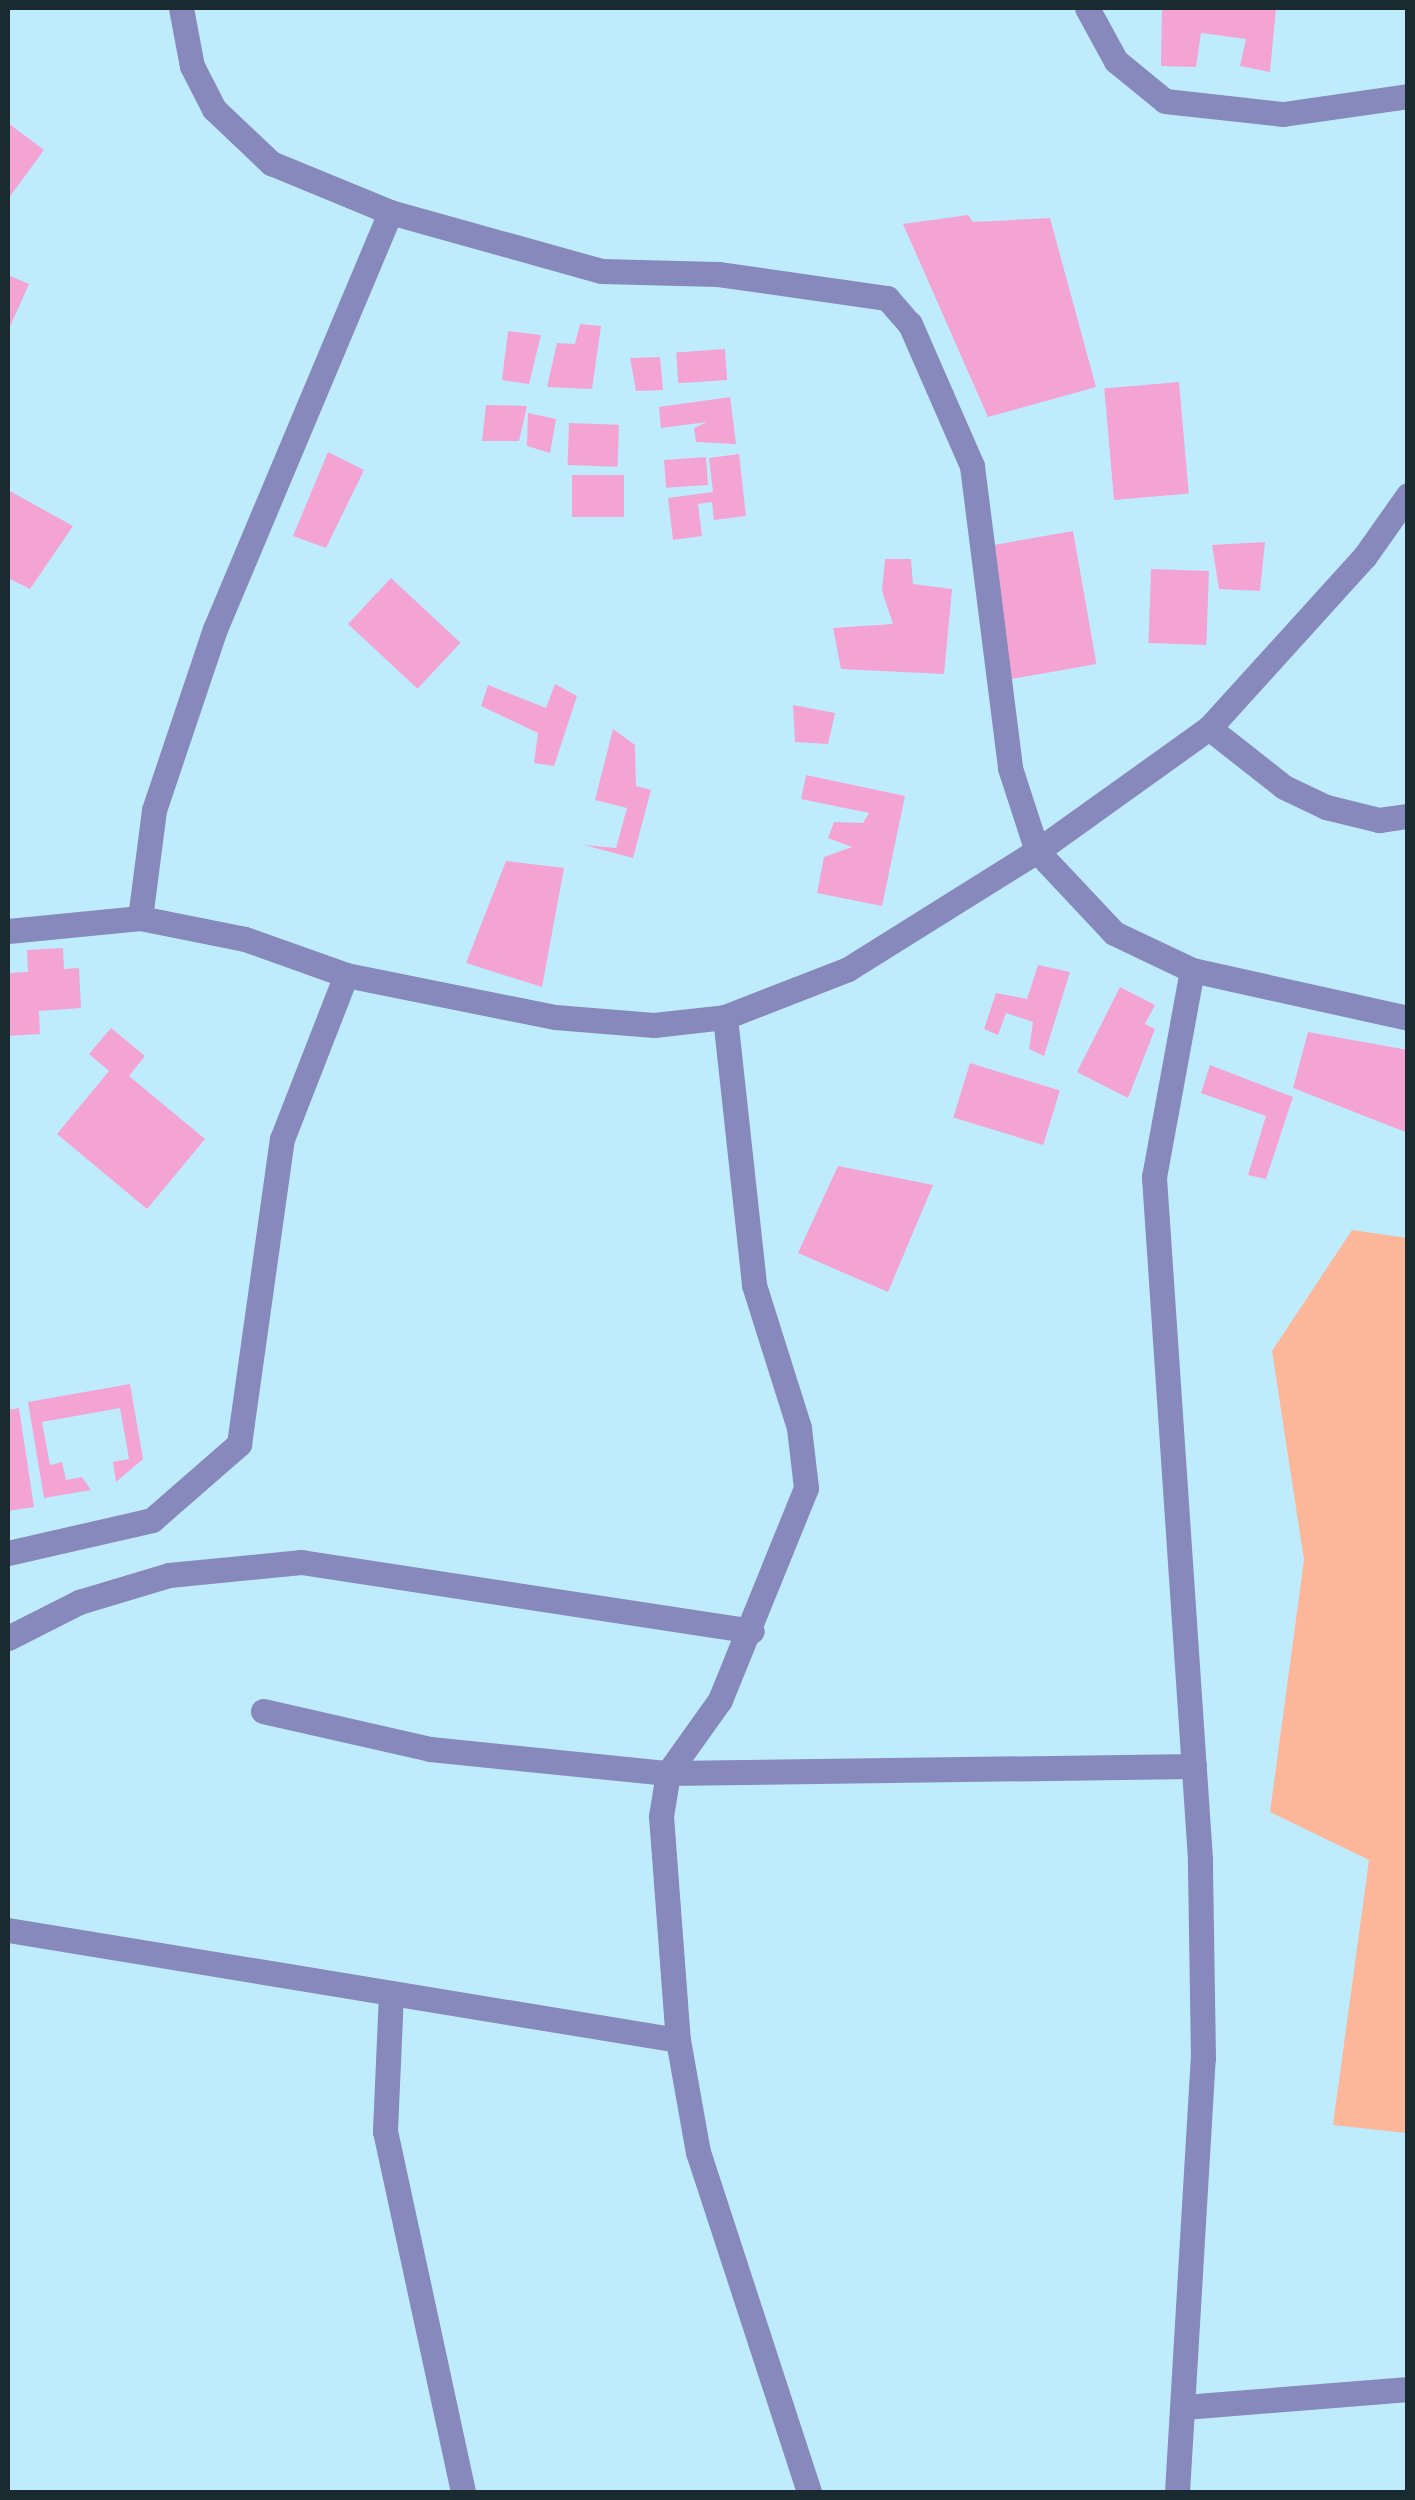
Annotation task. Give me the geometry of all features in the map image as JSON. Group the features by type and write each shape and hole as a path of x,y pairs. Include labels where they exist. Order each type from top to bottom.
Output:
{"street":[{"path":"180,8 192,66 214,109 271,163 390,212 602,272 718,274 887,298 910,324 972,466 1010,768 1037,851 1114,932 1192,970 1408,1018"},
{"path":"1087,8 1116,60 1165,101 1283,114 1408,96"},
{"path":"140,918 154,810 215,629 390,212"},
{"path":"8,931 140,918 245,939 346,975 555,1017 654,1025 724,1017 848,969 1037,851 1209,728 1365,556 1408,495"},
{"path":"1209,728 1284,787 1326,807 1379,820 1408,816"},
{"path":"1177,2492 1203,2058 1194,1766 1154,1229 1159,1143 1192,970"},
{"path":"8,1553 152,1520 240,1444 282,1139 346,975"},
{"path":"724,1017 754,1286 799,1428 806,1488 752,1631 720,1700 668,1774 660,1816 678,2040 726,2248 809,2492"},
{"path":"8,1638 79,1602 169,1575 302,1562 752,1631"},
{"path":"263,1711 413,1747 668,1774 1194,1766"},
{"path":"8,1930 678,2040"},
{"path":"391,1994 384,2131 464,2492"},
{"path":"1184,2407 1408,2389"}],"shaded area":[{"path":"1352,1230 1407,1238 1407,2133 1333,2125 1369,1860 1270,1812 1304,1560 1272,1351"}],"building":[{"path":"1162,8 1276,8 1270,72 1240,66 1246,39 1201,33 1196,67 1161,66"},
{"path":"8,123 44,150 8,199"},
{"path":"968,215 973,222 1050,218 1096,387 988,417 903,224"},
{"path":"8,275 29,284 8,331"},
{"path":"580,324 601,326 592,389 547,387 557,343 575,344"},
{"path":"508,331 541,335 529,384 502,380"},
{"path":"725,349 727,380 678,383 676,352"},
{"path":"660,357 663,390 636,391 630,358"},
{"path":"1179,382 1189,494 1114,500 1104,389"},
{"path":"730,397 736,444 696,442 694,428 707,422 661,428 659,407"},
{"path":"486,405 527,406 519,441 482,441"},
{"path":"528,413 556,419 550,453 527,446"},
{"path":"569,423 619,425 618,467 568,465"},
{"path":"328,452 364,470 326,548 293,536"},
{"path":"739,454 746,516 714,520 712,502 698,504 702,536 673,540 668,498 713,492 709,458"},
{"path":"706,457 708,485 666,488 664,460"},
{"path":"572,475 624,475 624,517 572,517"},
{"path":"8,490 73,526 30,589 8,578"},
{"path":"1073,531 1096,664 1012,679 988,546"},
{"path":"1265,542 1260,591 1219,589 1212,545"},
{"path":"885,559 911,559 913,584 952,589 944,674 841,669 833,628 893,624 882,591"},
{"path":"1151,569 1209,571 1206,645 1148,643"},
{"path":"391,578 460,643 418,689 348,624"},
{"path":"555,684 577,696 554,766 534,763 538,733 481,706 488,685 546,708"},
{"path":"793,705 835,713 828,744 795,742"},
{"path":"613,729 635,745 636,786 651,790 633,858 584,845 616,848 627,808 595,800"},
{"path":"806,775 905,796 882,906 817,893 824,857 852,847 828,838 834,822 863,823 869,813 801,799"},
{"path":"506,861 564,868 542,987 466,963"},
{"path":"63,948 64,969 79,968 81,1008 39,1011 40,1034 8,1036 8,973 28,972 27,950"},
{"path":"1038,965 1070,972 1044,1056 1029,1049 1033,1022 1006,1013 998,1035 984,1029 996,993 1027,999"},
{"path":"1120,987 1155,1005 1145,1024 1155,1029 1128,1098 1077,1072"},
{"path":"111,1028 145,1056 129,1076 205,1139 147,1209 57,1134 109,1071 89,1054"},
{"path":"1308,1032 1408,1050 1408,1133 1293,1088"},
{"path":"970,1063 1060,1090 1043,1145 953,1118"},
{"path":"1210,1065 1293,1097 1266,1179 1248,1175 1266,1116 1201,1093"},
{"path":"838,1166 933,1185 888,1292 798,1253"},
{"path":"130,1384 143,1459 116,1482 113,1462 129,1459 120,1408 42,1422 50,1465 62,1462 66,1480 82,1477 91,1490 44,1498 28,1402"},
{"path":"19,1408 34,1507 8,1511 8,1410"}]}
